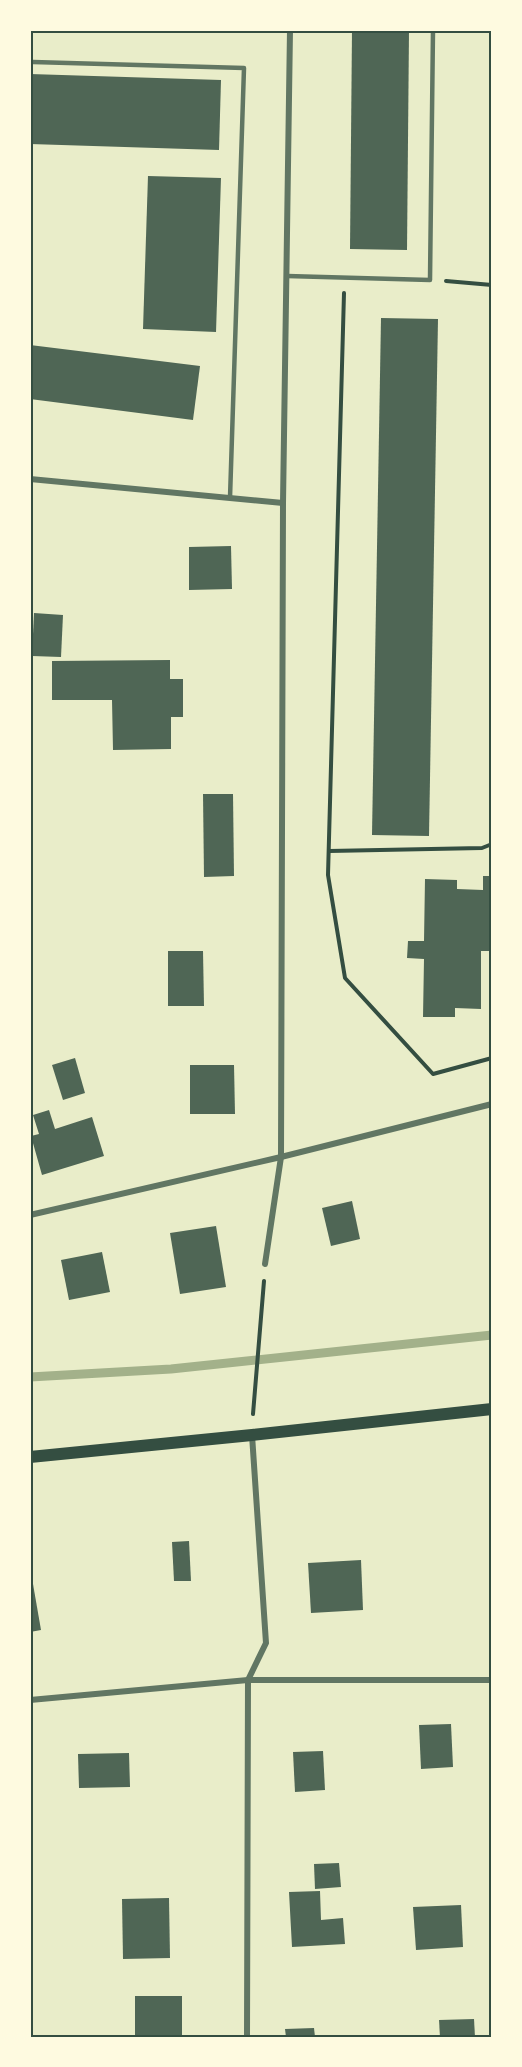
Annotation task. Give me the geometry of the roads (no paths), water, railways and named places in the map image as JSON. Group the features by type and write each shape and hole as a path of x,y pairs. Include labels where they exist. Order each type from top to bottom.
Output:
{"main road":[{"path":"30,1457 492,1409"}],"street":[{"path":"265,1264 281,1157 283,503 290,30"},
{"path":"30,479 283,503"},
{"path":"30,1215 281,1157 492,1104"},
{"path":"247,2037 248,1680 266,1643 252,1435"},
{"path":"30,1700 248,1680 492,1680"}],"lane":[{"path":"286,276 430,280 433,30"},
{"path":"33,62 244,68 230,498"}],"waterway":[{"path":"30,1377 171,1369 492,1335"}]}
